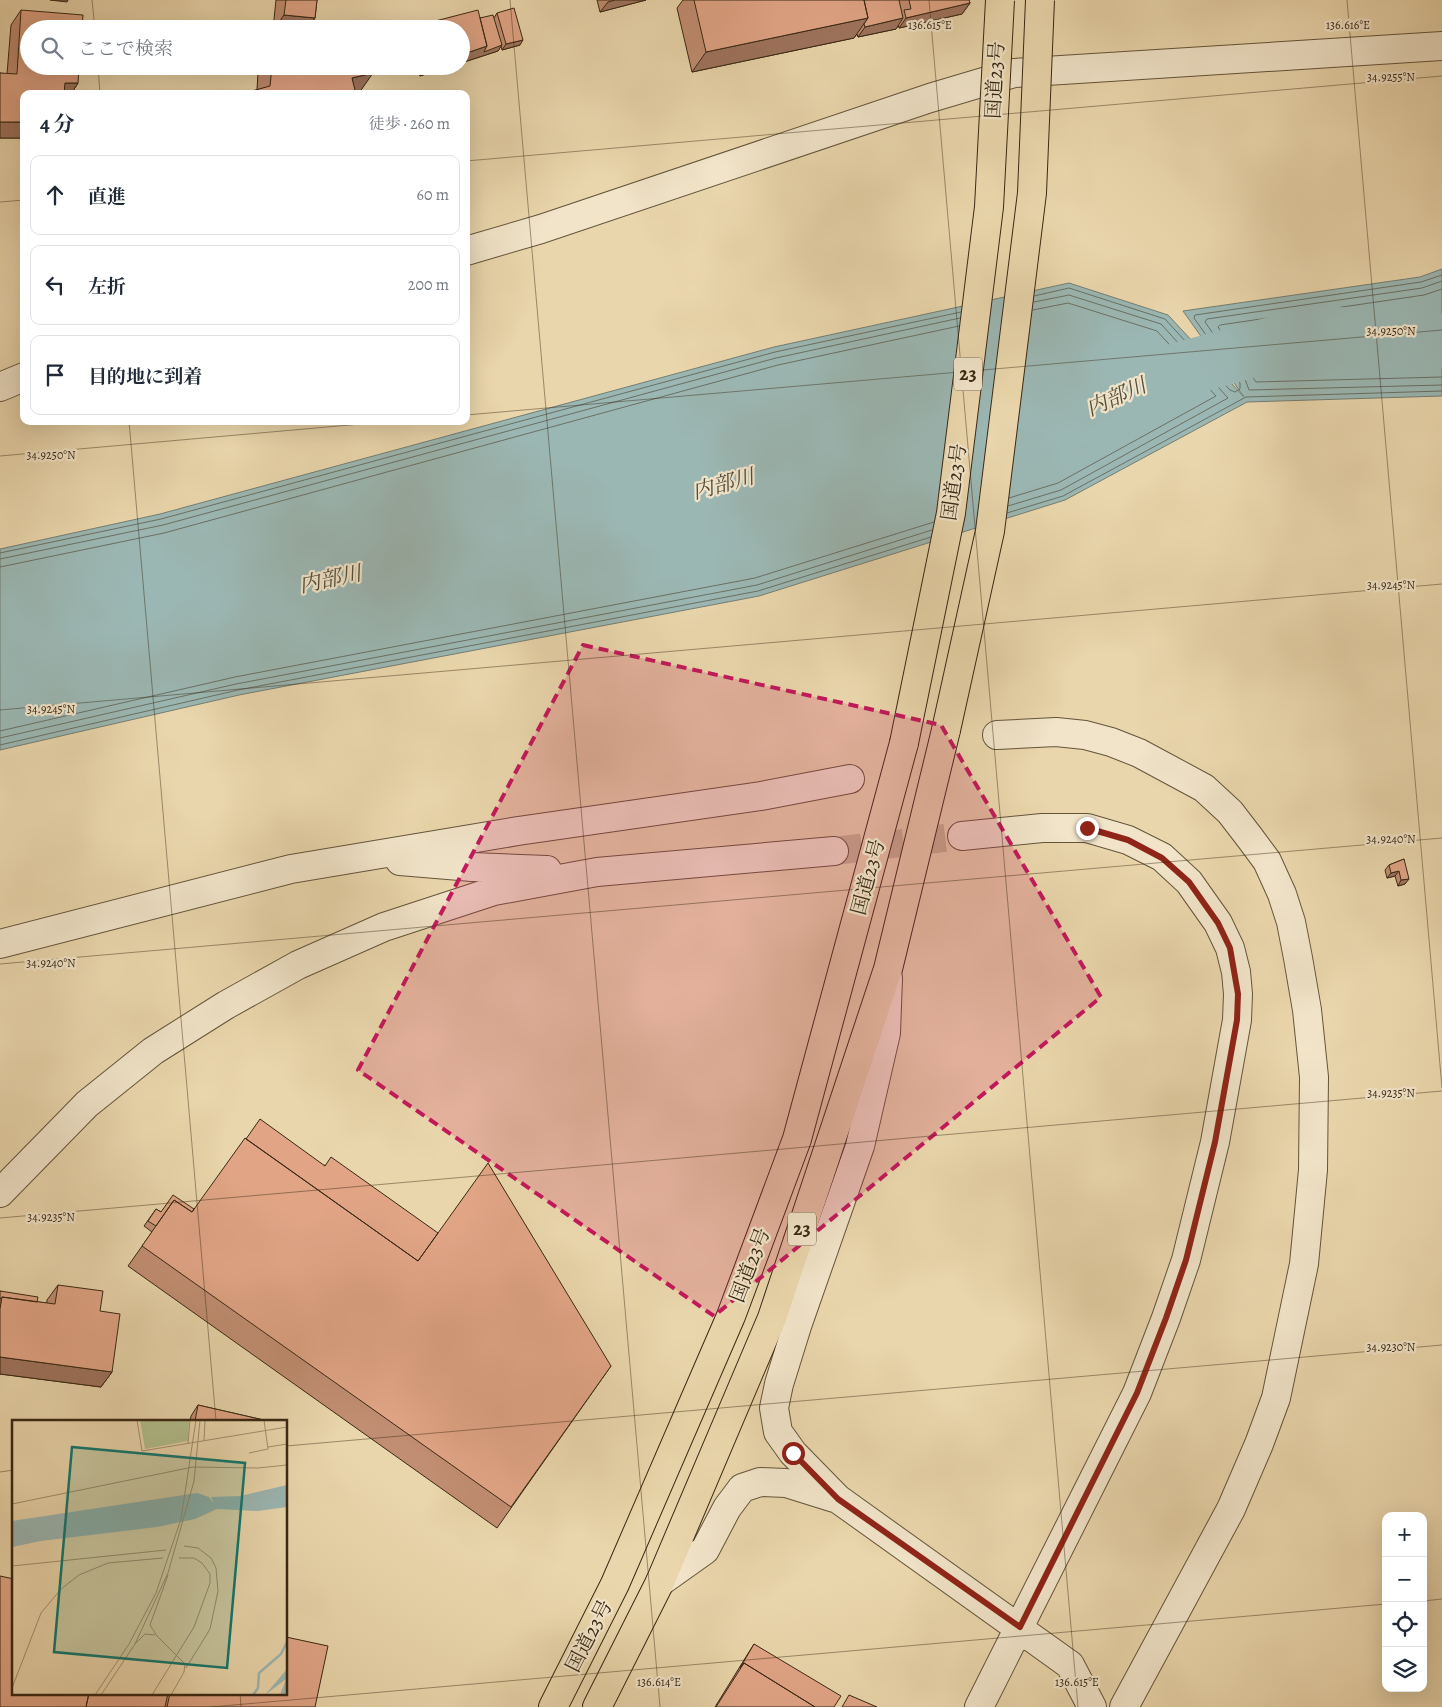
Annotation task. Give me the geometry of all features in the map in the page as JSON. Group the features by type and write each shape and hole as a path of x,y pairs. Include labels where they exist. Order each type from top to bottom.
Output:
{"highway":[{"name":"国道23号","path":"553,1707 615,1584 731,1316 797,1139 904,743 951,513 988,207 1000,0"},
{"name":"国道23号","path":"597,1707 660,1582 772,1318 888,969 946,730 991,521 1032,193 1040,0"}],"street":[{"path":"470,249 541,229 930,98 1014,72 1442,46"},
{"path":"0,387 20,378"},
{"path":"998,735 1056,732 1085,735 1111,742 1139,753 1204,788 1230,812 1250,838 1267,862 1282,894 1295,940 1307,1010 1314,1077 1313,1170 1304,1264 1276,1398 1259,1444 1231,1508 1124,1707"},
{"path":"0,944 291,869 518,831 762,796 850,778"},
{"path":"962,836 1042,828 1087,828 1128,840 1162,858 1189,882 1218,923 1230,948 1238,994 1237,1020 1215,1142 1186,1260 1137,1393 979,1707"},
{"path":"0,1193 86,1104 153,1051 226,1005 298,965 384,926 494,891 597,872 834,851"},
{"path":"359,858 472,867 597,872"},
{"path":"888,969 886,1033 860,1146 796,1326 779,1384 774,1408 778,1432 793,1453 838,1499 1020,1627 1070,1665 1092,1707"},
{"path":"660,1582 705,1550 727,1508 742,1488 760,1482 786,1483 838,1499"}],"highlighted area":[{"path":"583,645 941,725 1101,997 714,1316 358,1070"}],"water":[{"path":"1442,269 1442,396 1247,402 1065,500 759,596 239,695 0,750 0,549 160,514 774,347 1069,283 1168,315 1244,397 1183,311 1420,277"}],"building":[{"path":"286,0 317,0 315,18 284,15"},
{"path":"694,0 864,0 868,18 706,52"},
{"path":"864,0 899,0 903,18 865,27 864,24 868,18"},
{"path":"909,0 969,0 970,3 906,18 904,10 911,9"},
{"path":"514,8 523,40 506,44 497,13"},
{"path":"21,10 83,15 83,20 20,20"},
{"path":"478,10 487,46 470,52 470,20 439,20"},
{"path":"493,15 502,45 484,52 487,46 480,18"},
{"path":"20,26 20,75 78,75 78,83 65,83 64,90 20,90 20,122 0,122 0,73 17,74"},
{"path":"271,75 365,75 352,78 355,90 256,90 270,86"},
{"path":"1404,859 1409,879 1401,880 1399,871 1391,873 1389,865"},
{"path":"260,1119 325,1166 331,1157 438,1233 418,1261 246,1139"},
{"path":"245,1138 418,1261 488,1163 611,1366 511,1507 142,1246 174,1200 192,1212"},
{"path":"173,1195 194,1209 192,1212 174,1200 156,1226 148,1221 156,1209 161,1212"},
{"path":"58,1285 103,1291 100,1311 120,1314 112,1372 0,1357 0,1309 2,1297 55,1304"},
{"path":"0,1291 38,1297 37,1302 2,1297 0,1299"},
{"path":"198,1405 264,1420 195,1420"},
{"path":"0,1576 12,1579 12,1694 89,1694 86,1707 0,1707"},
{"path":"288,1637 328,1646 315,1707 167,1707 170,1694 288,1694"},
{"path":"754,1644 841,1696 834,1707 815,1707 744,1663 740,1668"},
{"path":"744,1663 815,1707 716,1707"},
{"path":"89,1694 168,1694 165,1707 86,1707"},
{"path":"849,1695 877,1707 842,1707"}],"waterway":[{"name":"内部川","path":"1138,388 1179,370 1314,333 1442,341"}],"tunnel":[{"path":"834,851 962,836"}],"route":[{"path":"793,1453 838,1499 1020,1627 1137,1393 1166,1318 1186,1260 1215,1142 1237,1020 1238,994 1236,972 1230,948 1218,923 1189,882 1162,858 1128,840 1087,828"}]}
